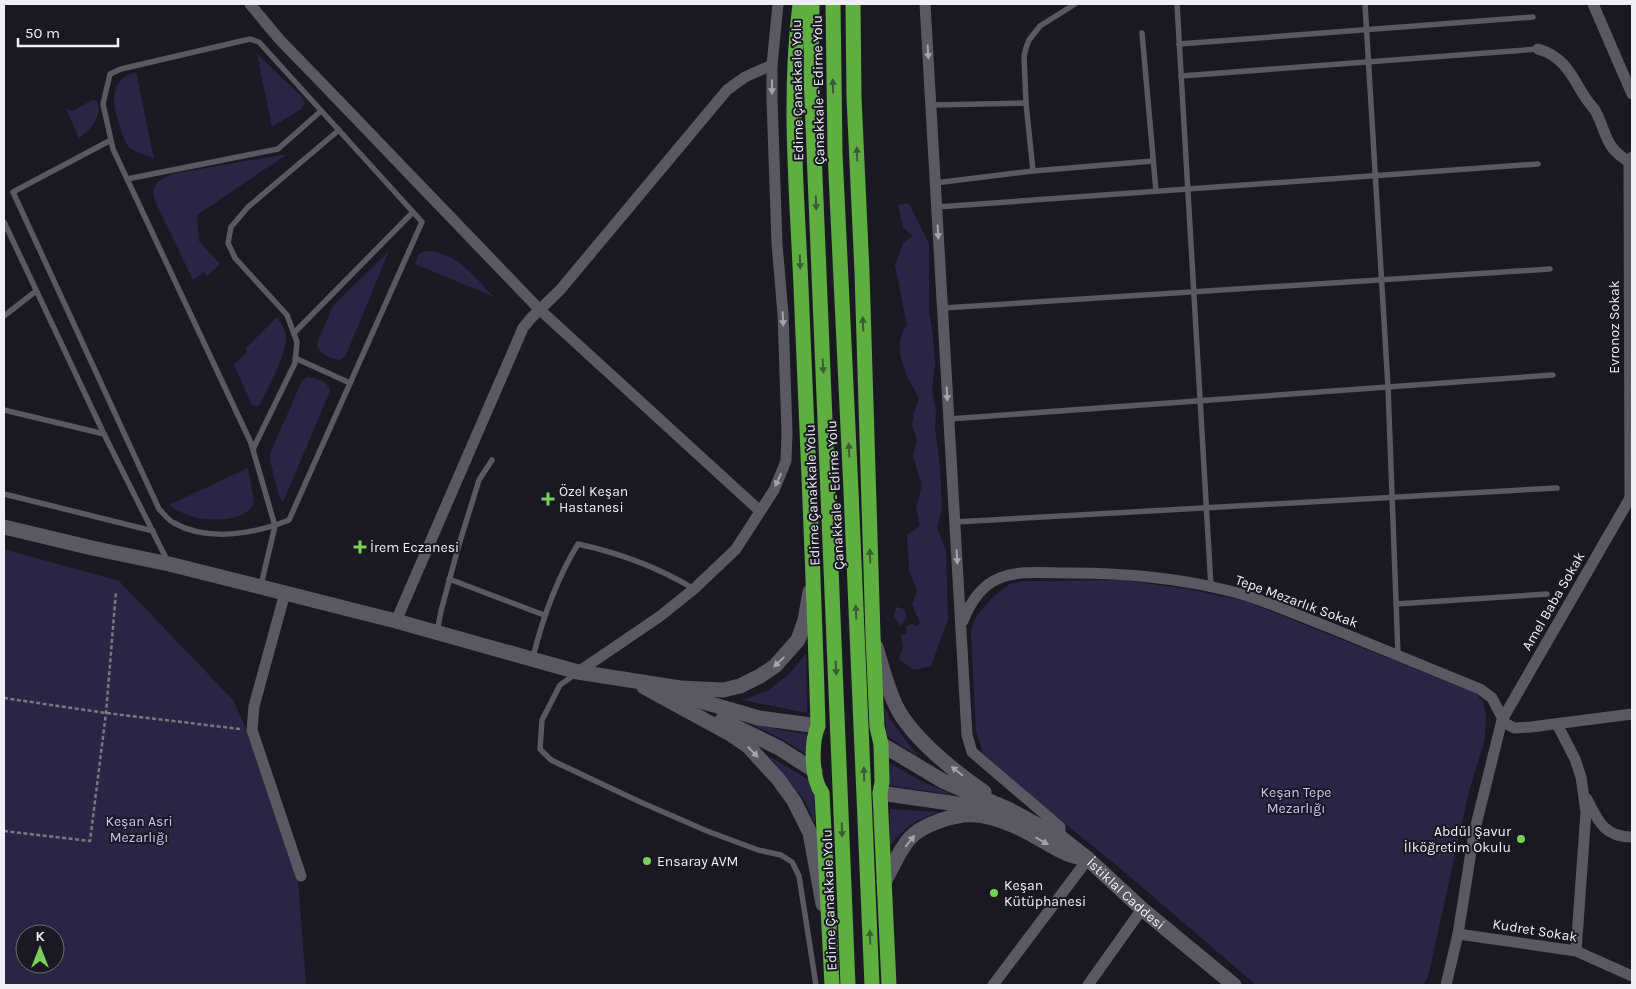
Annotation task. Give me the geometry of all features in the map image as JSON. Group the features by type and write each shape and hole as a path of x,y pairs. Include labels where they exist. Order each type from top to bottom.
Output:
{"highway":[{"path":"800,4 793,105 814,570 818,726 814,734 815,771 818,788 822,793 835,799 862,800 880,793"},
{"name":"Edirne Çanakkale Yolu","path":"812,4 811,77 848,985"},
{"name":"Çanakkale - Edirne Yolu","path":"832,4 834,153 852,501 872,985"},
{"path":"853,4 854,97 862,272 876,727 880,744 882,782 880,793 888,985"},
{"path":"818,726 833,719 842,718 868,721 876,727"},
{"path":"822,793 832,985"}],"street":[{"path":"250,4 280,40 540,309 760,511"},
{"path":"578,672 659,617 694,589 736,549 774,490 786,461 783,314 777,244 772,65 778,4"},
{"path":"925,4 966,728 972,752 1060,827 1060,836"},
{"path":"1593,4 1632,94"},
{"path":"1538,49 1554,55 1562,62 1595,111 1611,147 1618,155 1631,159"},
{"path":"396,621 523,328 560,290 728,90 745,77 772,65"},
{"name":"Evronoz Sokak","path":"1631,159 1631,498"},
{"name":"Amel Baba Sokak","path":"1446,983 1458,934 1474,833 1502,720 1631,498"},
{"path":"4,527 169,564 396,621 578,672 680,688 723,690 740,686 775,666 798,640 805,620 814,570"},
{"name":"Tepe Mezarlık Sokak","path":"961,624 968,608 979,591 993,581 1012,574 1114,573 1164,578 1211,586 1272,605 1398,655 1487,694 1497,706 1502,720"},
{"path":"285,593 254,706 252,730 301,876"},
{"path":"873,636 885,678 897,708 923,743 981,790 1010,810"},
{"path":"636,682 759,718 818,726"},
{"path":"636,682 748,732 779,748 815,771"},
{"path":"636,682 732,735 748,746 779,780 794,801 805,820 813,845 832,958"},
{"path":"1502,720 1514,728 1632,714"},
{"path":"1557,724 1575,758 1582,777 1586,812 1576,951"},
{"path":"880,744 944,781 1010,810"},
{"path":"880,793 964,805 1025,831 1070,856 1088,859 993,985"},
{"path":"1584,793 1602,827 1618,836 1632,837"},
{"name":"İstiklal Caddesi","path":"1010,810 1060,836 1142,909 1234,985"},
{"path":"884,882 909,839 925,827 944,819 976,815 998,821"},
{"path":"1088,985 1142,909"},
{"name":"Kudret Sokak","path":"1458,934 1576,951 1632,976"}],"lane":[{"path":"1033,171 1026,103 1024,56 1029,40 1040,26 1075,4"},
{"path":"1176,4 1211,586"},
{"path":"1365,4 1388,387 1398,655"},
{"path":"1179,44 1533,17"},
{"path":"1142,33 1156,191"},
{"path":"112,140 13,192 160,509 172,522 193,531 217,534 254,531 275,526 289,520 422,222 259,42 250,39 121,69 110,74 104,104 112,140 113,149 253,449 275,526 260,587"},
{"path":"1180,76 1538,49"},
{"path":"931,105 1026,103"},
{"path":"127,179 278,149 321,111"},
{"path":"253,449 294,363 297,342 287,315 235,258 228,243 231,227 248,208 339,130"},
{"path":"935,183 1033,171 1153,161"},
{"path":"937,208 1538,164"},
{"path":"294,333 413,212"},
{"path":"4,222 104,434 169,564"},
{"path":"943,308 1550,269"},
{"path":"4,316 36,291"},
{"path":"295,358 350,383"},
{"path":"949,419 1553,375"},
{"path":"4,410 104,434"},
{"path":"437,632 450,578 479,480 492,460"},
{"path":"955,522 1557,488"},
{"path":"4,494 153,531"},
{"path":"532,659 544,615 568,560 578,544 604,550 644,564 670,575 694,589"},
{"path":"450,578 544,615"},
{"path":"1396,604 1547,594"},
{"path":"578,672 560,685 542,720 540,749 551,760 638,801 758,850 781,855 792,862 799,876 816,985"}],"path":[{"path":"4,831 90,841 106,713 116,591"},
{"path":"4,698 106,713 252,730"}],"green space":[{"path":"257,54 302,97 305,103 301,109 272,127"},
{"path":"136,72 154,159 135,151 127,145 115,109 114,93 117,87 127,76"},
{"path":"92,100 97,101 97,117 92,127 79,138 66,109 73,111"},
{"path":"286,155 197,215 199,241 220,264 207,276 204,272 193,280 155,201 153,191 157,182 172,174"},
{"path":"909,203 929,244 929,312 935,365 932,390 936,412 935,429 940,467 942,507 937,528 946,550 948,619 931,666 914,670 899,659 903,647 901,636 907,633 906,627 911,624 917,626 920,622 912,605 917,591 909,570 907,535 920,526 916,508 922,485 913,456 917,441 912,425 919,398 905,371 900,353 902,334 907,325 895,265 904,242 913,236 903,227 898,205"},
{"path":"389,251 345,357 339,360 325,354 319,350 317,343 333,306"},
{"path":"424,251 436,252 455,260 471,273 494,297 415,264 419,254"},
{"path":"277,317 286,335 283,353 260,404 258,406 252,405 234,365 247,352 245,349"},
{"path":"307,377 322,381 330,391 282,501 279,496 270,454 302,381"},
{"path":"248,468 254,501 246,513 222,519 198,518 183,513 169,505"},
{"name":"Keşan Asri Mezarlığı","path":"4,549 119,581 233,700 248,733 298,879 306,985 4,985"},
{"name":"Keşan Tepe Mezarlığı","path":"1122,580 1188,589 1245,601 1476,693 1483,702 1486,716 1485,739 1469,791 1428,977 1423,985 1256,985 1121,869 998,769 983,753 976,731 971,634 976,617 994,596 1010,584 1024,581"},
{"path":"896,607 904,609 907,616 901,626 894,617"},
{"path":"806,654 807,713 743,700 769,690 790,673"},
{"path":"884,707 894,725 919,757 887,736"},
{"path":"744,721 785,731 809,734 809,756 782,739"},
{"path":"769,756 814,783 815,824 805,801"},
{"path":"888,762 921,781 953,795 888,785"},
{"path":"890,809 940,812 912,824 890,846"}],"place":[{"name":"Özel Keşan Hastanesi","path":"548,499"},
{"name":"İrem Eczanesi","path":"360,547"},
{"name":"Abdül Şavur İlköğretim Okulu","path":"1521,839"},
{"name":"Ensaray AVM","path":"647,861"},
{"name":"Keşan Kütüphanesi","path":"994,893"}]}
